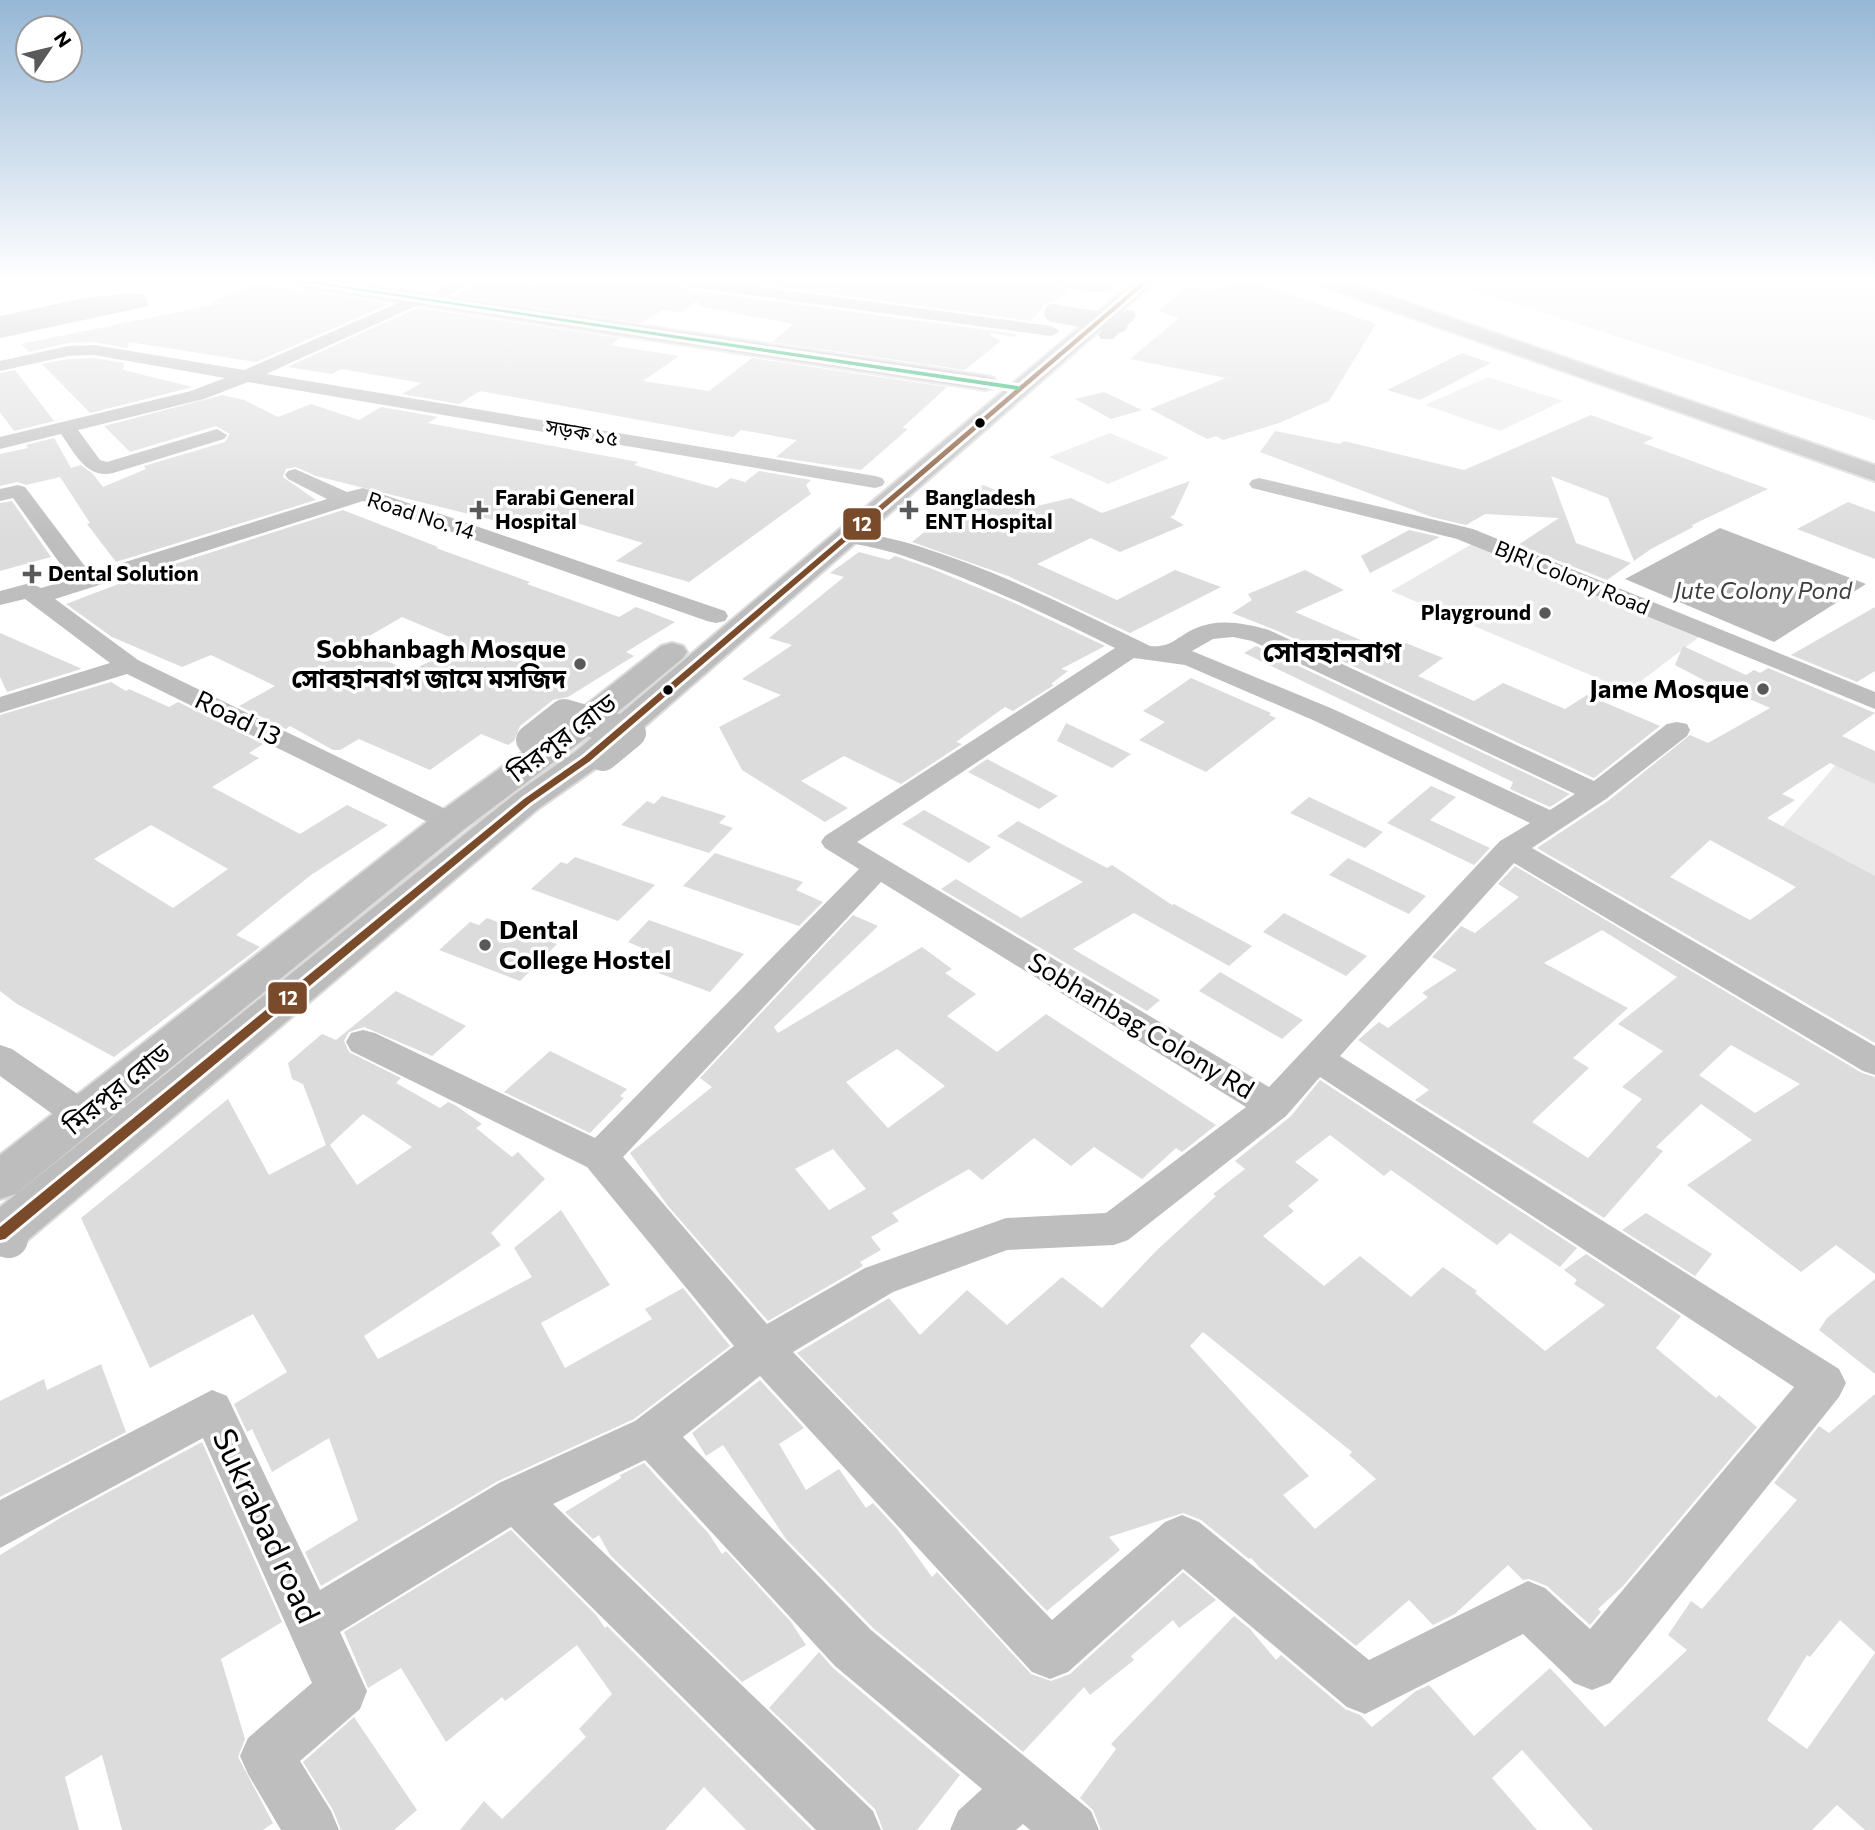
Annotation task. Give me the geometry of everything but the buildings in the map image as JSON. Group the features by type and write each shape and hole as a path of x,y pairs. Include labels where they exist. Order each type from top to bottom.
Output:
{"main road":[{"path":"912,367 1001,381"},
{"name":"মিরপুর রোড","path":"0,1181 450,822 706,635 850,536 1012,367"},
{"name":"মিরপুর রোড","path":"3,1236 527,802 587,759 706,635 875,482 1021,367"},
{"path":"1573,367 1875,473"}],"street":[{"name":"সড়ক ১৫","path":"193,367 875,482"},
{"path":"0,443 197,395 265,367"},
{"path":"67,428 93,464 106,469 217,435"},
{"path":"295,475 344,499"},
{"name":"BJRI Colony Road","path":"1259,484 1465,534 1875,701"},
{"path":"0,495 18,491 85,582"},
{"name":"Road No. 14","path":"0,598 30,590 37,597 363,494 706,635"},
{"path":"850,536 909,550 961,569 1045,604 1144,653 1190,658 1324,715 1549,821"},
{"name":"Road 13","path":"37,597 129,664 450,822"},
{"path":"1172,654 1193,639 1224,627 1260,635 1596,793"},
{"name":"Sobhanbag Colony Rd","path":"1132,648 836,842 1273,1106 1511,848 1596,793 1678,730"},
{"path":"0,705 129,664"},
{"path":"531,740 564,714 631,733 603,756"},
{"path":"1511,848 1875,1062"},
{"path":"600,1157 878,867"},
{"path":"363,1042 600,1157 762,1349 1050,1654 1182,1538 1365,1689 1528,1605 1592,1665 1824,1383 1317,1058"},
{"path":"0,1058 82,1116"},
{"path":"310,1623 515,1499 651,1435 762,1349 879,1280 1006,1234 1114,1228 1273,1106"},
{"name":"Sukrabad road","path":"0,1525 212,1410 342,1691 266,1756 312,1830"},
{"path":"651,1435 853,1648 1072,1830"},
{"path":"515,1499 854,1830"},
{"path":"977,1830 1022,1788"}],"shaded area":[{"path":"1712,367 1875,367 1875,420"},
{"path":"1488,377 1563,401 1500,431 1425,405"},
{"path":"1110,433 1169,458 1108,484 1049,457"},
{"name":"Playground","path":"1472,544 1703,634 1628,691 1391,591"},
{"path":"1840,760 1875,775 1875,880 1777,833"}],"water":[{"name":"Jute Colony Pond","path":"1720,528 1866,584 1774,642 1625,579"}],"transit line":[{"path":"879,367 1018,388"},
{"name":"12","path":"0,1235 527,801 587,759 1045,367"}],"place":[{"name":"Farabi General Hospital","path":"479,510"},
{"name":"Bangladesh ENT Hospital","path":"909,510"},
{"name":"Dental Solution","path":"32,574"},
{"name":"Playground","path":"1545,613"},
{"name":"Sobhanbagh Mosque সোবহানবাগ জামে মসজিদ","path":"580,664"},
{"name":"Jame Mosque","path":"1763,689"},
{"name":"Dental College Hostel","path":"485,945"}],"district":[{"name":"সোবহানবাগ","path":"1332,652"}]}
